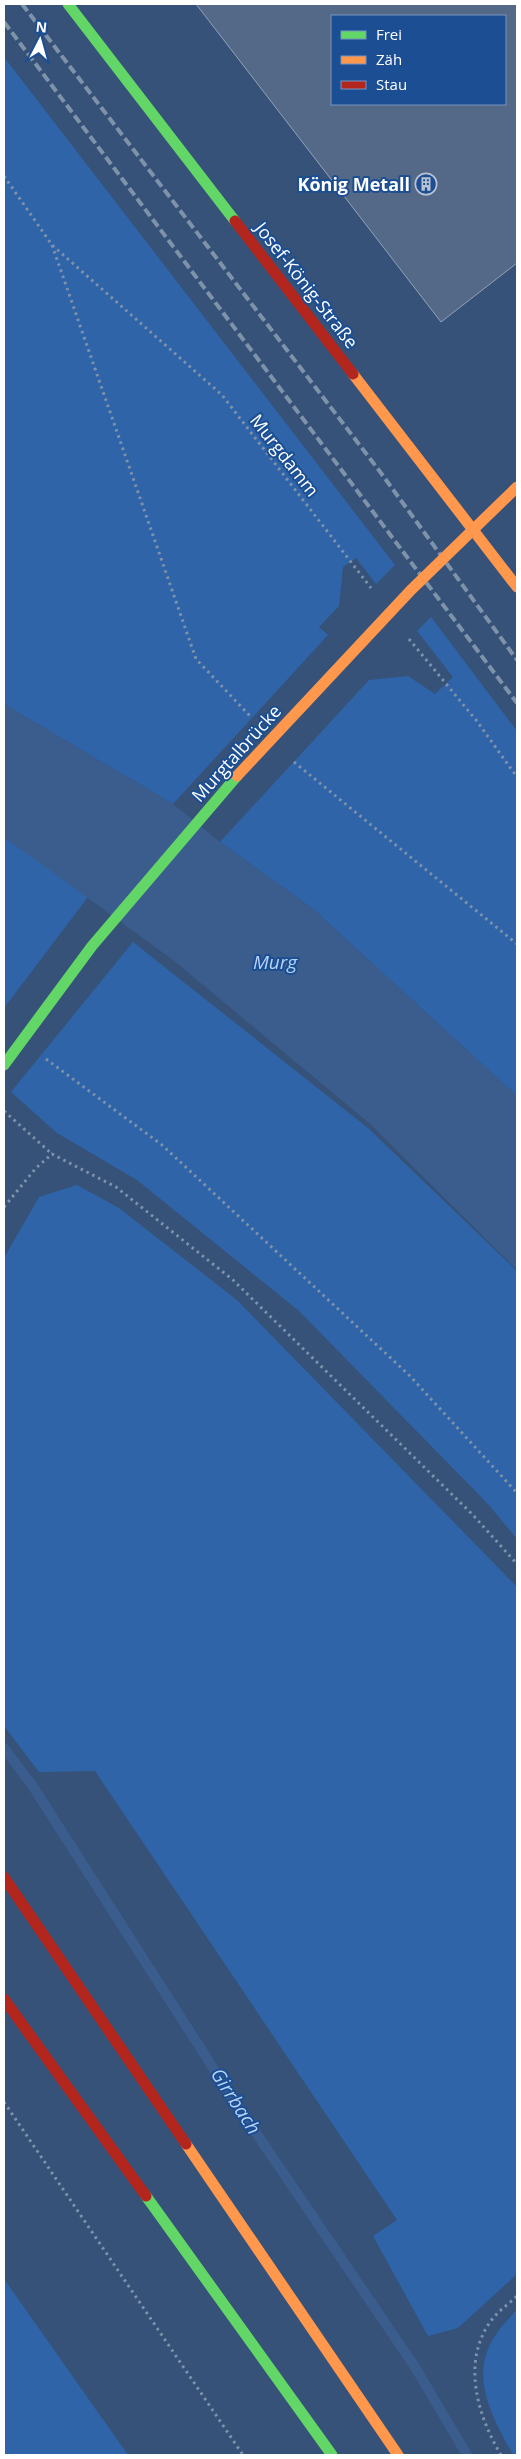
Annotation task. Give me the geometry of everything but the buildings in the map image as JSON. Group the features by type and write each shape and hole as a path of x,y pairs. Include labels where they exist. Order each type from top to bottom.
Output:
{"street":[{"name":"Josef-König-Straße","path":"68,4 517,587"},
{"name":"Murgtalbrücke","path":"4,1064 92,946 243,769 411,590 517,487"},
{"path":"4,1876 398,2455"},
{"path":"4,1999 332,2455"}],"path":[{"name":"Murgdamm","path":"4,176 52,245 222,395 376,595"},
{"path":"52,245 196,659 256,722"},
{"path":"405,634 476,720 517,777"},
{"path":"289,757 517,944"},
{"path":"43,1056 162,1145 410,1376 517,1493"},
{"path":"4,1111 52,1154 116,1187 233,1280 466,1508 517,1564"},
{"path":"4,1207 36,1168 52,1154"},
{"path":"4,2102 243,2455"},
{"path":"501,2455 489,2435 475,2394 477,2350 494,2318 517,2296"}],"shaded area":[{"path":"4,57 395,565 376,584 356,558 343,567 339,606 319,627 328,635 173,804 4,704"},
{"path":"431,617 517,731 517,1096 313,909 220,842 369,680 408,676 435,694 453,677 417,631"},
{"path":"4,837 88,897 4,1008"},
{"path":"133,942 368,1128 517,1271 517,1539 488,1504 299,1311 137,1180 57,1133 11,1092"},
{"path":"77,1185 119,1208 238,1301 517,1587 517,2274 458,2328 428,2336 373,2236 397,2220 95,1771 39,1772 4,1726 4,1258 39,1197"},
{"path":"4,2279 128,2455 4,2455"},
{"path":"517,2309 517,2455 513,2455 486,2397 484,2367 487,2351 495,2336"}],"water":[{"name":"Murg","path":"4,704 173,804 220,842 313,909 517,1096 517,1270 370,1124 173,960 4,837"}],"waterway":[{"name":"Girrbach","path":"4,1748 32,1785 233,2099 415,2367 467,2455"}],"railway":[{"path":"22,4 381,473 517,660"},
{"path":"4,22 517,703"}],"traffic: fast":[{"path":"68,4 235,221"},
{"path":"4,1065 92,946 237,776"},
{"path":"146,2196 332,2455"}],"traffic: slow":[{"path":"353,374 517,587"},
{"path":"237,776 411,590 517,487"},
{"path":"186,2144 398,2455"}],"traffic: jam":[{"path":"235,221 353,374"},
{"path":"4,1877 186,2144"},
{"path":"4,1999 146,2196"}],"place":[{"name":"König Metall","path":"426,184"}]}
